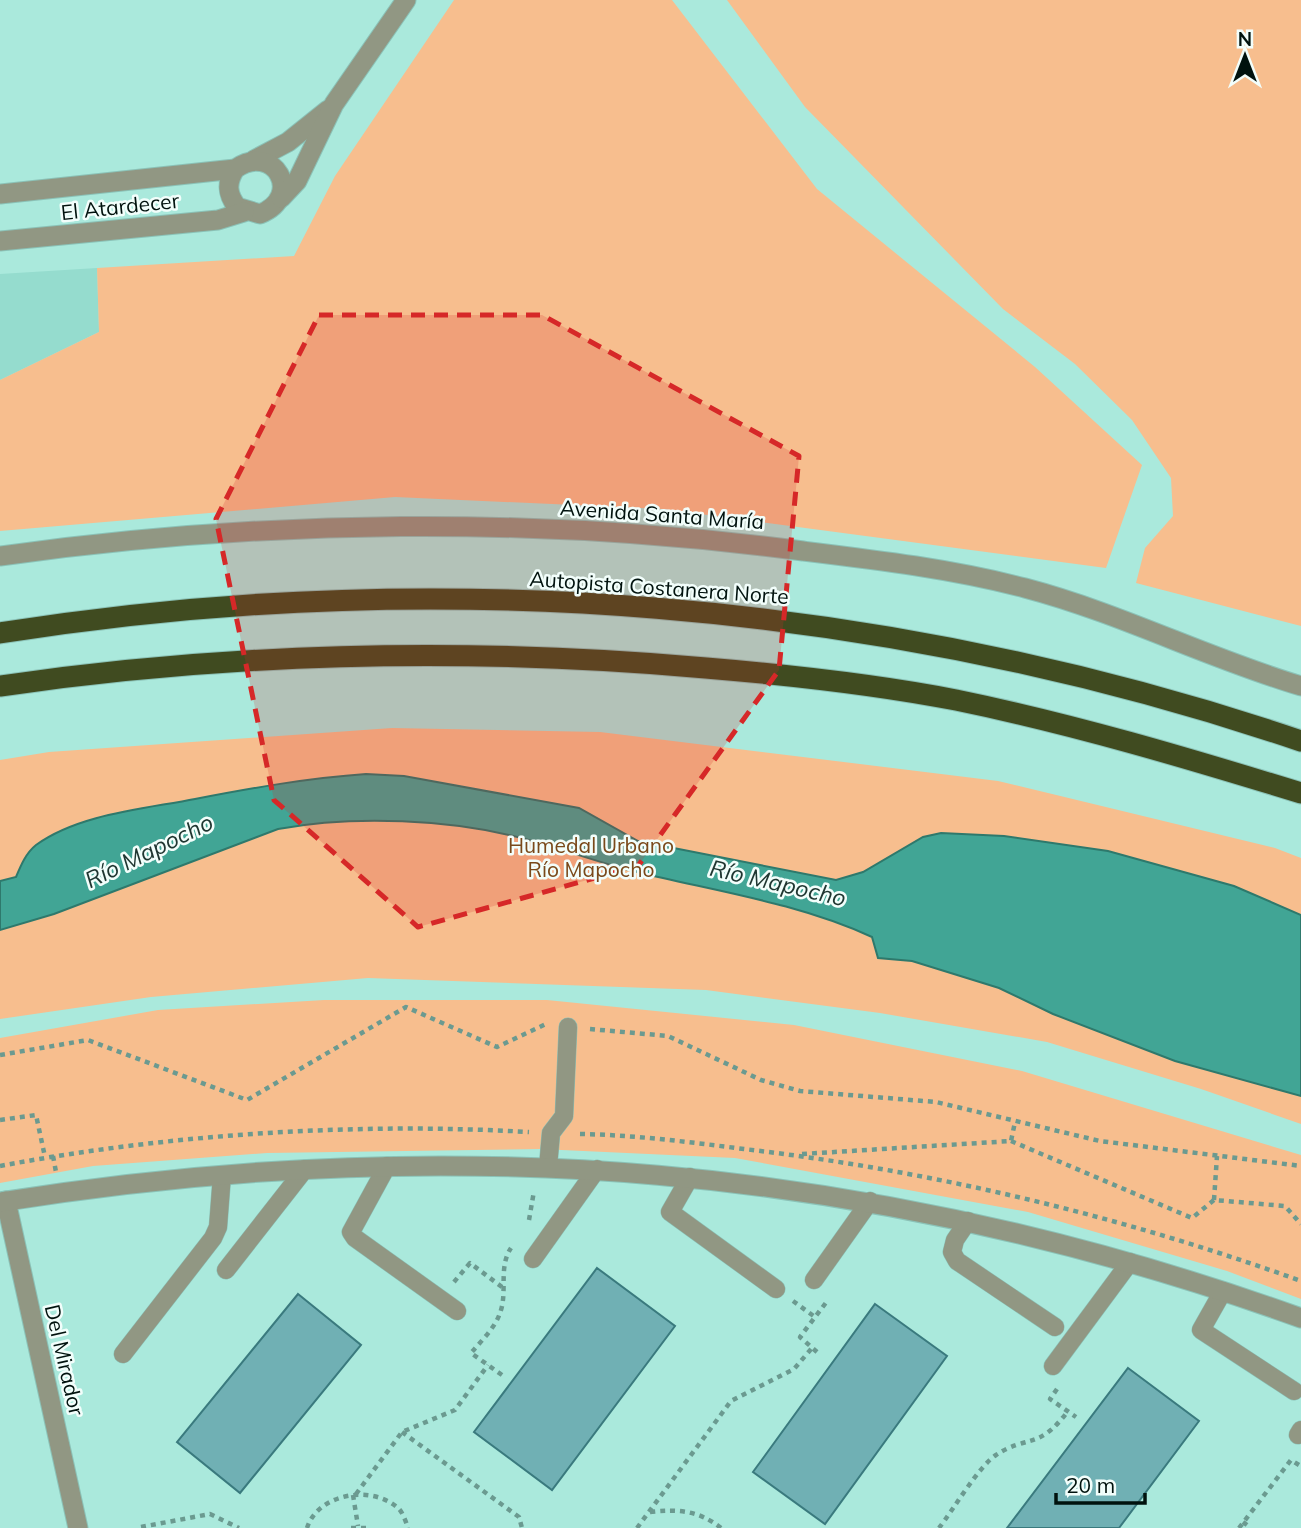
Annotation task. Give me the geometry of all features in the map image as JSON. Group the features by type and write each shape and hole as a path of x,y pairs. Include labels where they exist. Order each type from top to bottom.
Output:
{"highway":[{"name":"Autopista Costanera Norte","path":"0,633 186,610 299,602 550,603 702,612 880,634 984,653 1175,700 1301,741"},
{"path":"0,685 93,672 272,657 460,655 657,663 756,672 955,700 1087,731 1301,793"}],"street":[{"path":"334,104 288,142 235,169 228,184 228,192 237,208 244,212 260,214 276,205 297,181 334,104 406,0"},
{"path":"254,160 264,161 278,172 283,190 281,198"},
{"name":"El Atardecer","path":"0,194 235,169"},
{"name":"El Atardecer","path":"0,241 218,220 244,212"},
{"name":"Avenida Santa María","path":"0,556 197,535 366,528 557,530 762,545 923,567 1026,589 1124,619 1229,662 1301,686"},
{"path":"3,1201 222,1175 387,1166 548,1167 690,1177 870,1201 968,1221 1130,1262 1301,1318"},
{"name":"Del Mirador","path":"3,1201 78,1528"}],"lane":[{"path":"548,1167 551,1133 564,1116 568,1027"},
{"path":"387,1166 351,1232 355,1238 457,1311"},
{"path":"226,1270 305,1169"},
{"path":"533,1259 597,1169"},
{"path":"123,1354 213,1238 218,1227 222,1175"},
{"path":"690,1177 670,1212 776,1289"},
{"path":"814,1280 870,1201"},
{"path":"968,1221 955,1240 952,1252 957,1261 1055,1327"},
{"path":"1053,1366 1130,1262"},
{"path":"1223,1291 1201,1330 1294,1391"}],"path":[{"path":"0,1055 88,1040 247,1100 406,1007 497,1047 542,1024 668,1036 761,1080 800,1091 936,1102 1100,1141 1301,1166"},
{"path":"0,1120 36,1115 45,1157"},
{"path":"1011,1141 1015,1122"},
{"path":"791,1154 1011,1141 1192,1218 1214,1200 1285,1206 1301,1224"},
{"path":"1214,1200 1217,1156"},
{"path":"524,1229 530,1219 534,1187"},
{"path":"502,1375 471,1353 497,1321 502,1310 505,1257 517,1238"},
{"path":"439,1298 470,1263 503,1287"},
{"path":"637,1528 731,1401 794,1369 812,1348"},
{"path":"358,1526 354,1494 402,1432 455,1410 488,1365"},
{"path":"939,1528 992,1457 1038,1440 1053,1430 1068,1411"},
{"path":"402,1432 520,1517 522,1528"},
{"path":"1239,1528 1291,1460 1299,1465 1301,1463"},
{"path":"307,1528 311,1517 330,1502 354,1494 387,1500 401,1510 408,1528"},
{"path":"649,1512 679,1509 707,1517 721,1528"},
{"path":"141,1527 210,1514 239,1528"},
{"path":"1243,1522 1251,1528"},
{"path":"351,1528 366,1528"}],"highlighted area":[{"path":"319,315 542,315 799,456 779,670 638,866 418,927 274,800 216,519"}],"shaded area":[{"path":"97,268 99,332 0,380 0,274"}],"green space":[{"path":"454,0 672,0 817,189 1035,367 1142,465 1106,568 663,509 395,497 0,531 0,380 99,332 97,268 294,256 335,176"},
{"path":"727,0 1301,0 1301,626 1136,583 1145,548 1173,516 1171,478 1132,420 1075,364 1003,309 805,107"},
{"name":"Humedal Urbano Río Mapocho","path":"392,728 600,732 998,781 1275,848 1301,858 1301,1124 1201,1089 1047,1042 880,1013 706,990 368,978 151,997 0,1019 0,760 49,752"},
{"path":"324,1000 547,1000 794,1025 1022,1071 1301,1155 1301,1299 1227,1271 1028,1212 735,1158 540,1149 267,1153 93,1166 0,1183 0,1038 158,1010"}],"water":[{"name":"Río Mapocho","path":"366,774 404,776 579,808 638,841 836,880 863,872 923,837 941,833 1004,836 1108,851 1234,886 1301,915 1301,1096 1175,1061 1053,1014 999,988 912,961 878,958 872,937 815,915 623,868 497,832 435,823 338,822 278,829 54,914 0,930 0,881 16,877 27,855 36,845 72,826 113,814 238,791"}],"building":[{"path":"597,1268 675,1326 552,1490 474,1432"},
{"path":"298,1294 361,1345 240,1493 177,1442"},
{"path":"875,1304 947,1356 825,1524 753,1472"},
{"path":"1128,1368 1199,1421 1119,1528 1007,1528"}]}
